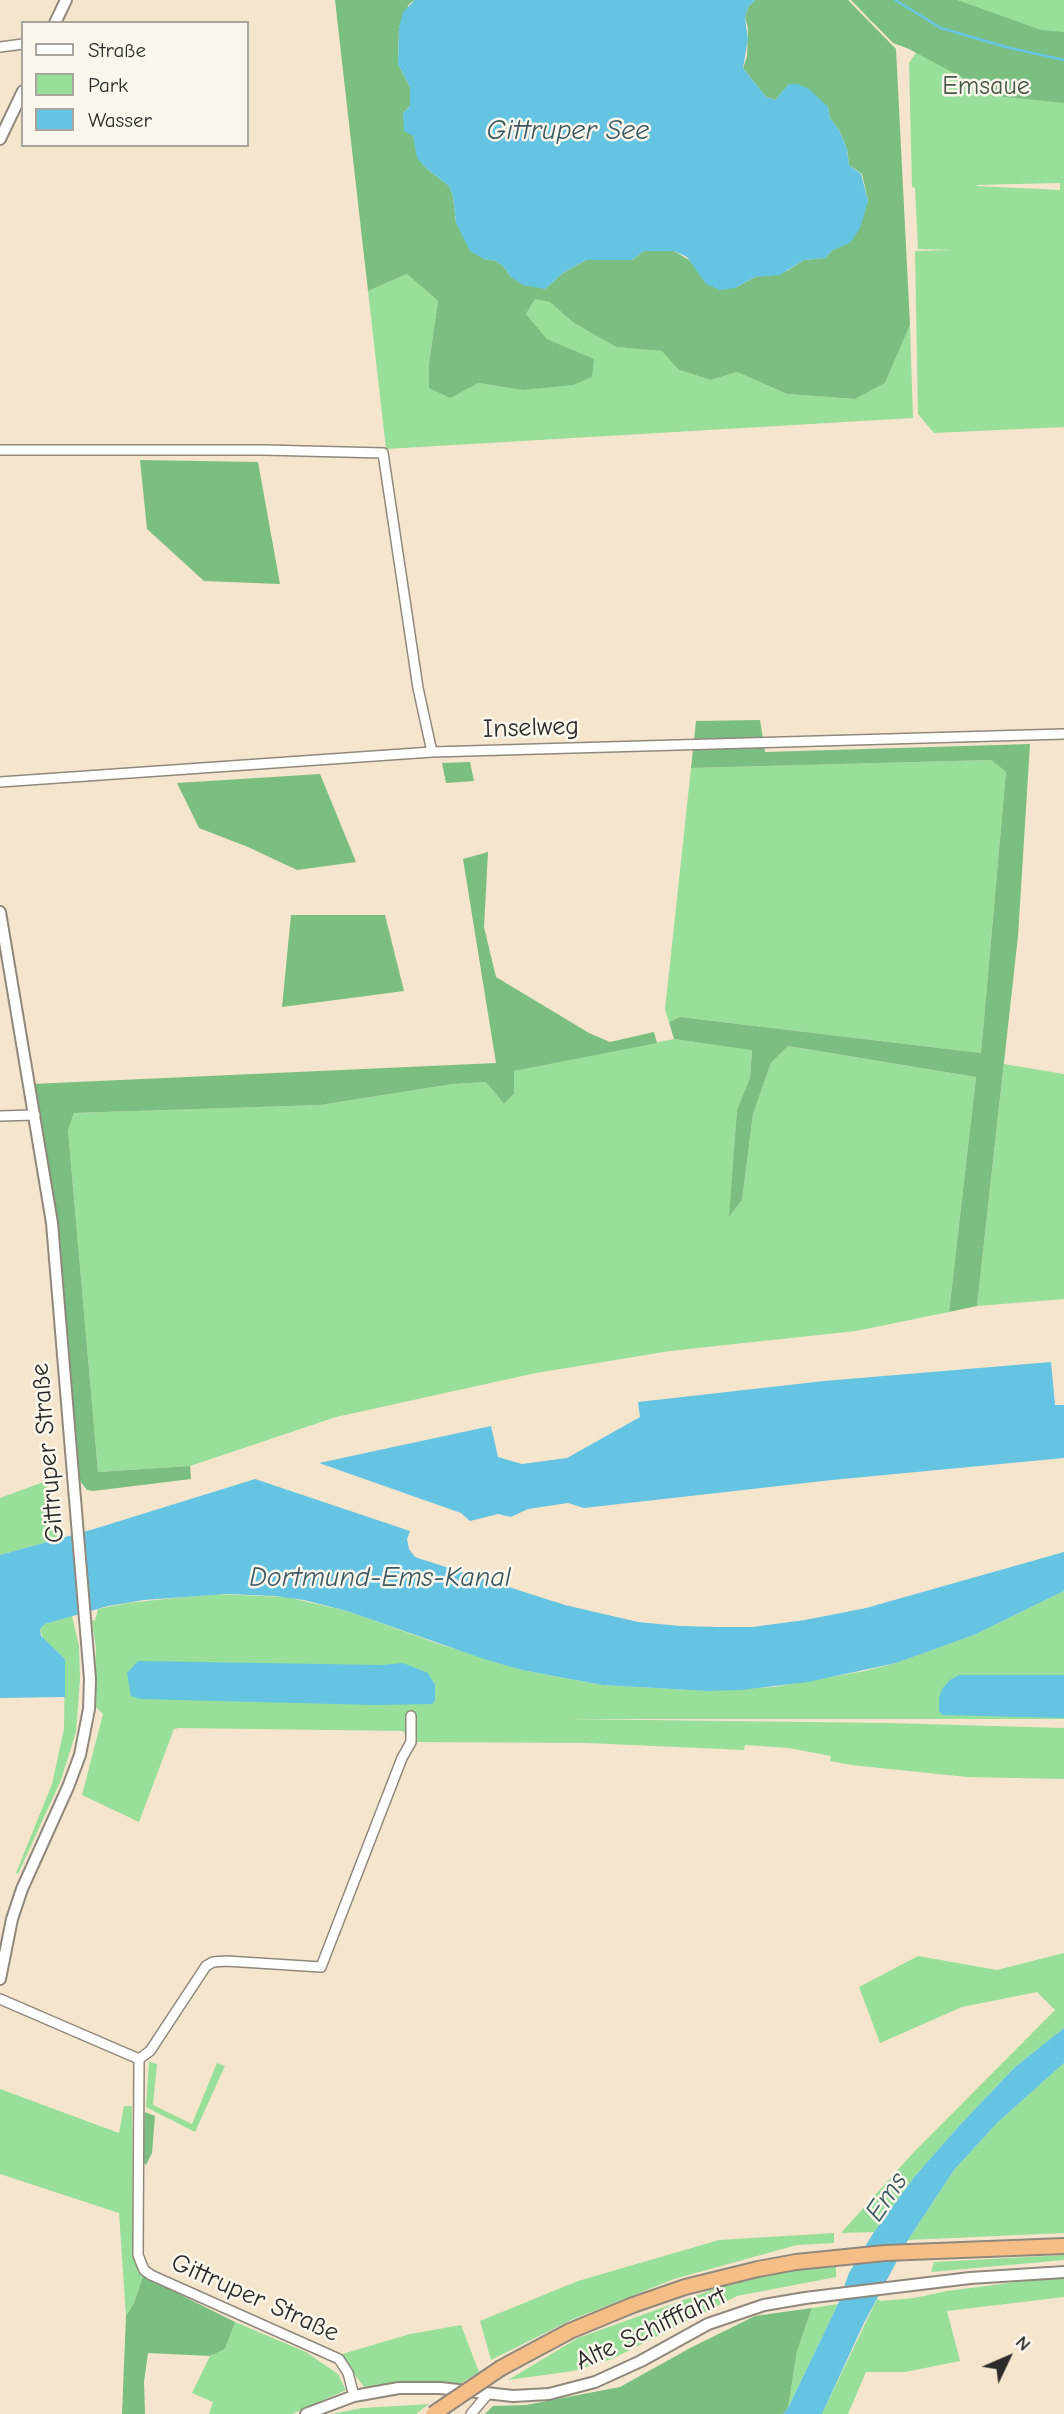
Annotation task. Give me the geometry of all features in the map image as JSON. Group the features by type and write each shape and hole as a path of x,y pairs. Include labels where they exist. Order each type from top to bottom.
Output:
{"highway":[{"path":"433,2414 501,2368 601,2318 685,2287 758,2269 830,2258 1064,2246"}],"street":[{"path":"56,21 66,0"},
{"path":"0,47 21,44"},
{"path":"2,132 21,95"},
{"path":"0,450 383,453 418,688 432,752"},
{"name":"Inselweg","path":"0,782 432,752 1064,734"},
{"name":"Gittruper Straße","path":"0,912 52,1223 90,1689 86,1731 80,1755 22,1889 12,1919 0,1979"},
{"path":"0,1116 35,1115"},
{"path":"0,1999 139,2059 149,2051 206,1966 213,1962 321,1967 402,1758 411,1742 411,1716"},
{"name":"Gittruper Straße","path":"139,2059 138,2255 144,2270 339,2359 348,2373 354,2396"},
{"name":"Alte Schifffahrt","path":"306,2414 354,2396 376,2391 420,2388 487,2395 532,2396 584,2386 741,2311 805,2298 930,2283 1064,2272"},
{"path":"471,2414 487,2395"}],"green space":[{"path":"335,0 415,0 409,4 399,28 398,64 410,87 410,106 403,113 405,127 413,136 418,158 449,186 456,223 484,259 496,261 511,277 545,289 563,273 586,260 632,260 644,251 674,251 735,288 755,277 787,271 804,260 825,258 833,250 850,242 868,201 862,174 849,165 847,149 839,130 830,118 828,107 789,84 775,100 766,97 743,68 747,56 748,28 745,18 748,7 755,0 848,0 896,49 910,325 885,383 855,399 787,394 737,372 711,380 679,370 662,351 616,347 574,323 550,302 535,299 526,314 547,339 594,359 592,377 573,385 522,390 478,383 451,398 429,388 429,363 438,301 407,274 368,291"},
{"path":"851,0 957,0 1041,30 1064,32 1064,103 997,96 893,43"},
{"name":"Emsaue","path":"856,0 1064,0 1064,427 934,433 918,414 915,251 953,250 918,249 915,188 912,187 909,63 919,48 870,21","holes":["1060,183 1060,190 977,186 977,185"]},
{"path":"407,274 438,301 429,363 451,398 478,383 522,390 593,359 547,339 526,314 535,299 550,301 574,323 616,347 663,351 679,370 711,380 737,372 787,394 855,399 885,383 910,325 913,418 386,449 368,291"},
{"path":"140,460 258,462 280,584 204,581 147,529"},
{"path":"760,720 765,752 1030,744 1018,936 977,1306 949,1312 976,1077 788,1046 771,1063 753,1114 742,1200 729,1217 737,1110 750,1078 752,1050 674,1039 669,1022 680,1017 981,1053 1006,772 991,760 691,768 696,721"},
{"path":"991,760 1006,772 981,1053 680,1017 669,1022 665,1010 691,768"},
{"path":"470,762 474,781 446,783 442,763"},
{"path":"320,774 356,862 297,870 199,828 177,783"},
{"path":"488,852 484,927 496,977 589,1033 610,1042 654,1032 657,1043 514,1071 514,1094 504,1104 486,1082 453,1084 320,1105 74,1113 68,1130 98,1472 190,1466 191,1479 87,1490 80,1481 58,1225 32,1084 496,1063 463,859"},
{"path":"291,915 385,915 404,991 282,1007"},
{"path":"674,1039 752,1049 750,1078 737,1110 730,1216 742,1200 753,1114 771,1063 788,1046 976,1077 949,1312 856,1331 670,1351 536,1373 336,1417 190,1466 98,1472 68,1130 74,1113 320,1105 453,1084 486,1082 504,1104 514,1094 514,1071"},
{"path":"1004,1064 1064,1074 1064,1299 977,1306"},
{"path":"49,1480 47,1489 58,1539 0,1555 0,1498"},
{"path":"1064,1591 1064,1719 566,1719 1064,1728 1064,1779 967,1777 851,1765 830,1761 831,1756 789,1748 745,1745 744,1750 587,1743 411,1742 403,1731 179,1728 174,1729 139,1822 82,1795 103,1714 94,1705 96,1648 92,1621 95,1620 98,1609 212,1594 286,1597 347,1611 522,1670 602,1685 707,1691 774,1687 896,1663 974,1635"},
{"path":"72,1616 79,1646 80,1679 76,1732 61,1780 18,1874 16,1873 52,1784 64,1729 65,1659 43,1639 40,1629 45,1624"},
{"path":"1064,1953 1064,2028 1015,2067 959,2126 915,2176 874,2232 841,2233 912,2154 1055,2010 1037,1992 962,2007 880,2043 859,1987 918,1956 997,1970"},
{"path":"149,2062 157,2064 153,2105 192,2124 217,2063 225,2066 195,2132 146,2107"},
{"path":"1064,2063 1064,2233 908,2240 954,2170 997,2123"},
{"path":"0,2089 119,2133 124,2106 132,2106 133,2252 143,2276 134,2303 126,2316 119,2213 0,2174"},
{"path":"145,2112 155,2116 152,2153 146,2165 142,2162"},
{"path":"834,2233 834,2243 797,2245 674,2279 571,2320 491,2360 480,2321 578,2281 719,2240"},
{"path":"1064,2255 1064,2260 931,2272 934,2262"},
{"path":"836,2261 836,2277 737,2296 612,2359 573,2371 508,2380 578,2338 734,2282"},
{"path":"143,2276 235,2322 225,2349 210,2356 148,2353 144,2382 145,2414 122,2414 126,2316 134,2303"},
{"path":"1064,2276 1064,2297 947,2311 960,2361 905,2372 866,2372 848,2414 822,2414 877,2299 881,2301 914,2298 947,2291"},
{"path":"838,2304 788,2408 797,2351 812,2308"},
{"path":"812,2308 797,2351 788,2408 783,2414 485,2414 493,2406 526,2405 620,2387 755,2316"},
{"path":"235,2322 306,2352 338,2374 346,2390 292,2414 209,2414 213,2402 192,2393 210,2356 225,2349"},
{"path":"461,2325 479,2372 457,2386 407,2381 365,2388 339,2355 410,2334"},
{"path":"429,2404 416,2414 332,2414 362,2408"}],"water":[{"name":"Gittruper See","path":"415,0 755,0 748,7 745,18 748,39 743,68 766,97 775,100 789,84 798,84 809,89 828,107 830,118 839,130 847,149 849,165 861,174 868,201 860,228 850,243 833,250 825,258 804,260 780,275 755,277 735,288 720,290 706,284 687,257 674,251 644,251 632,260 586,260 563,273 545,289 523,285 496,261 484,259 470,251 456,223 449,186 417,158 413,136 404,131 403,113 410,106 410,87 398,64 399,28 403,12"},
{"name":"Dortmund-Ems-Kanal","path":"1051,1362 1055,1405 1064,1405 1064,1458 832,1480 584,1508 568,1503 528,1509 511,1517 498,1514 470,1521 461,1513 319,1463 491,1426 498,1457 522,1464 567,1458 640,1417 638,1402 824,1381"},
{"name":"Dortmund-Ems-Kanal","path":"255,1479 410,1531 407,1539 409,1549 415,1557 565,1605 638,1622 680,1626 752,1627 805,1620 866,1608 1064,1552 1064,1591 974,1635 896,1663 808,1682 707,1691 602,1685 522,1670 347,1611 304,1600 225,1594 144,1600 108,1606 45,1624 40,1629 41,1636 65,1659 65,1697 0,1698 0,1555"},
{"path":"138,1661 381,1665 403,1663 428,1673 435,1685 435,1701 432,1704 375,1705 139,1699 131,1696 127,1673"},
{"path":"959,1675 1064,1675 1064,1718 942,1715 939,1711 939,1698 942,1689"},
{"path":"1064,2028 1064,2063 997,2123 954,2170 908,2240 863,2325 822,2414 783,2414 838,2304 849,2273 874,2232 915,2176 959,2126 1015,2067"}],"waterway":[{"path":"895,0 941,28 1064,60"}],"water label":[{"name":"Ems","path":"887,2197"}]}
